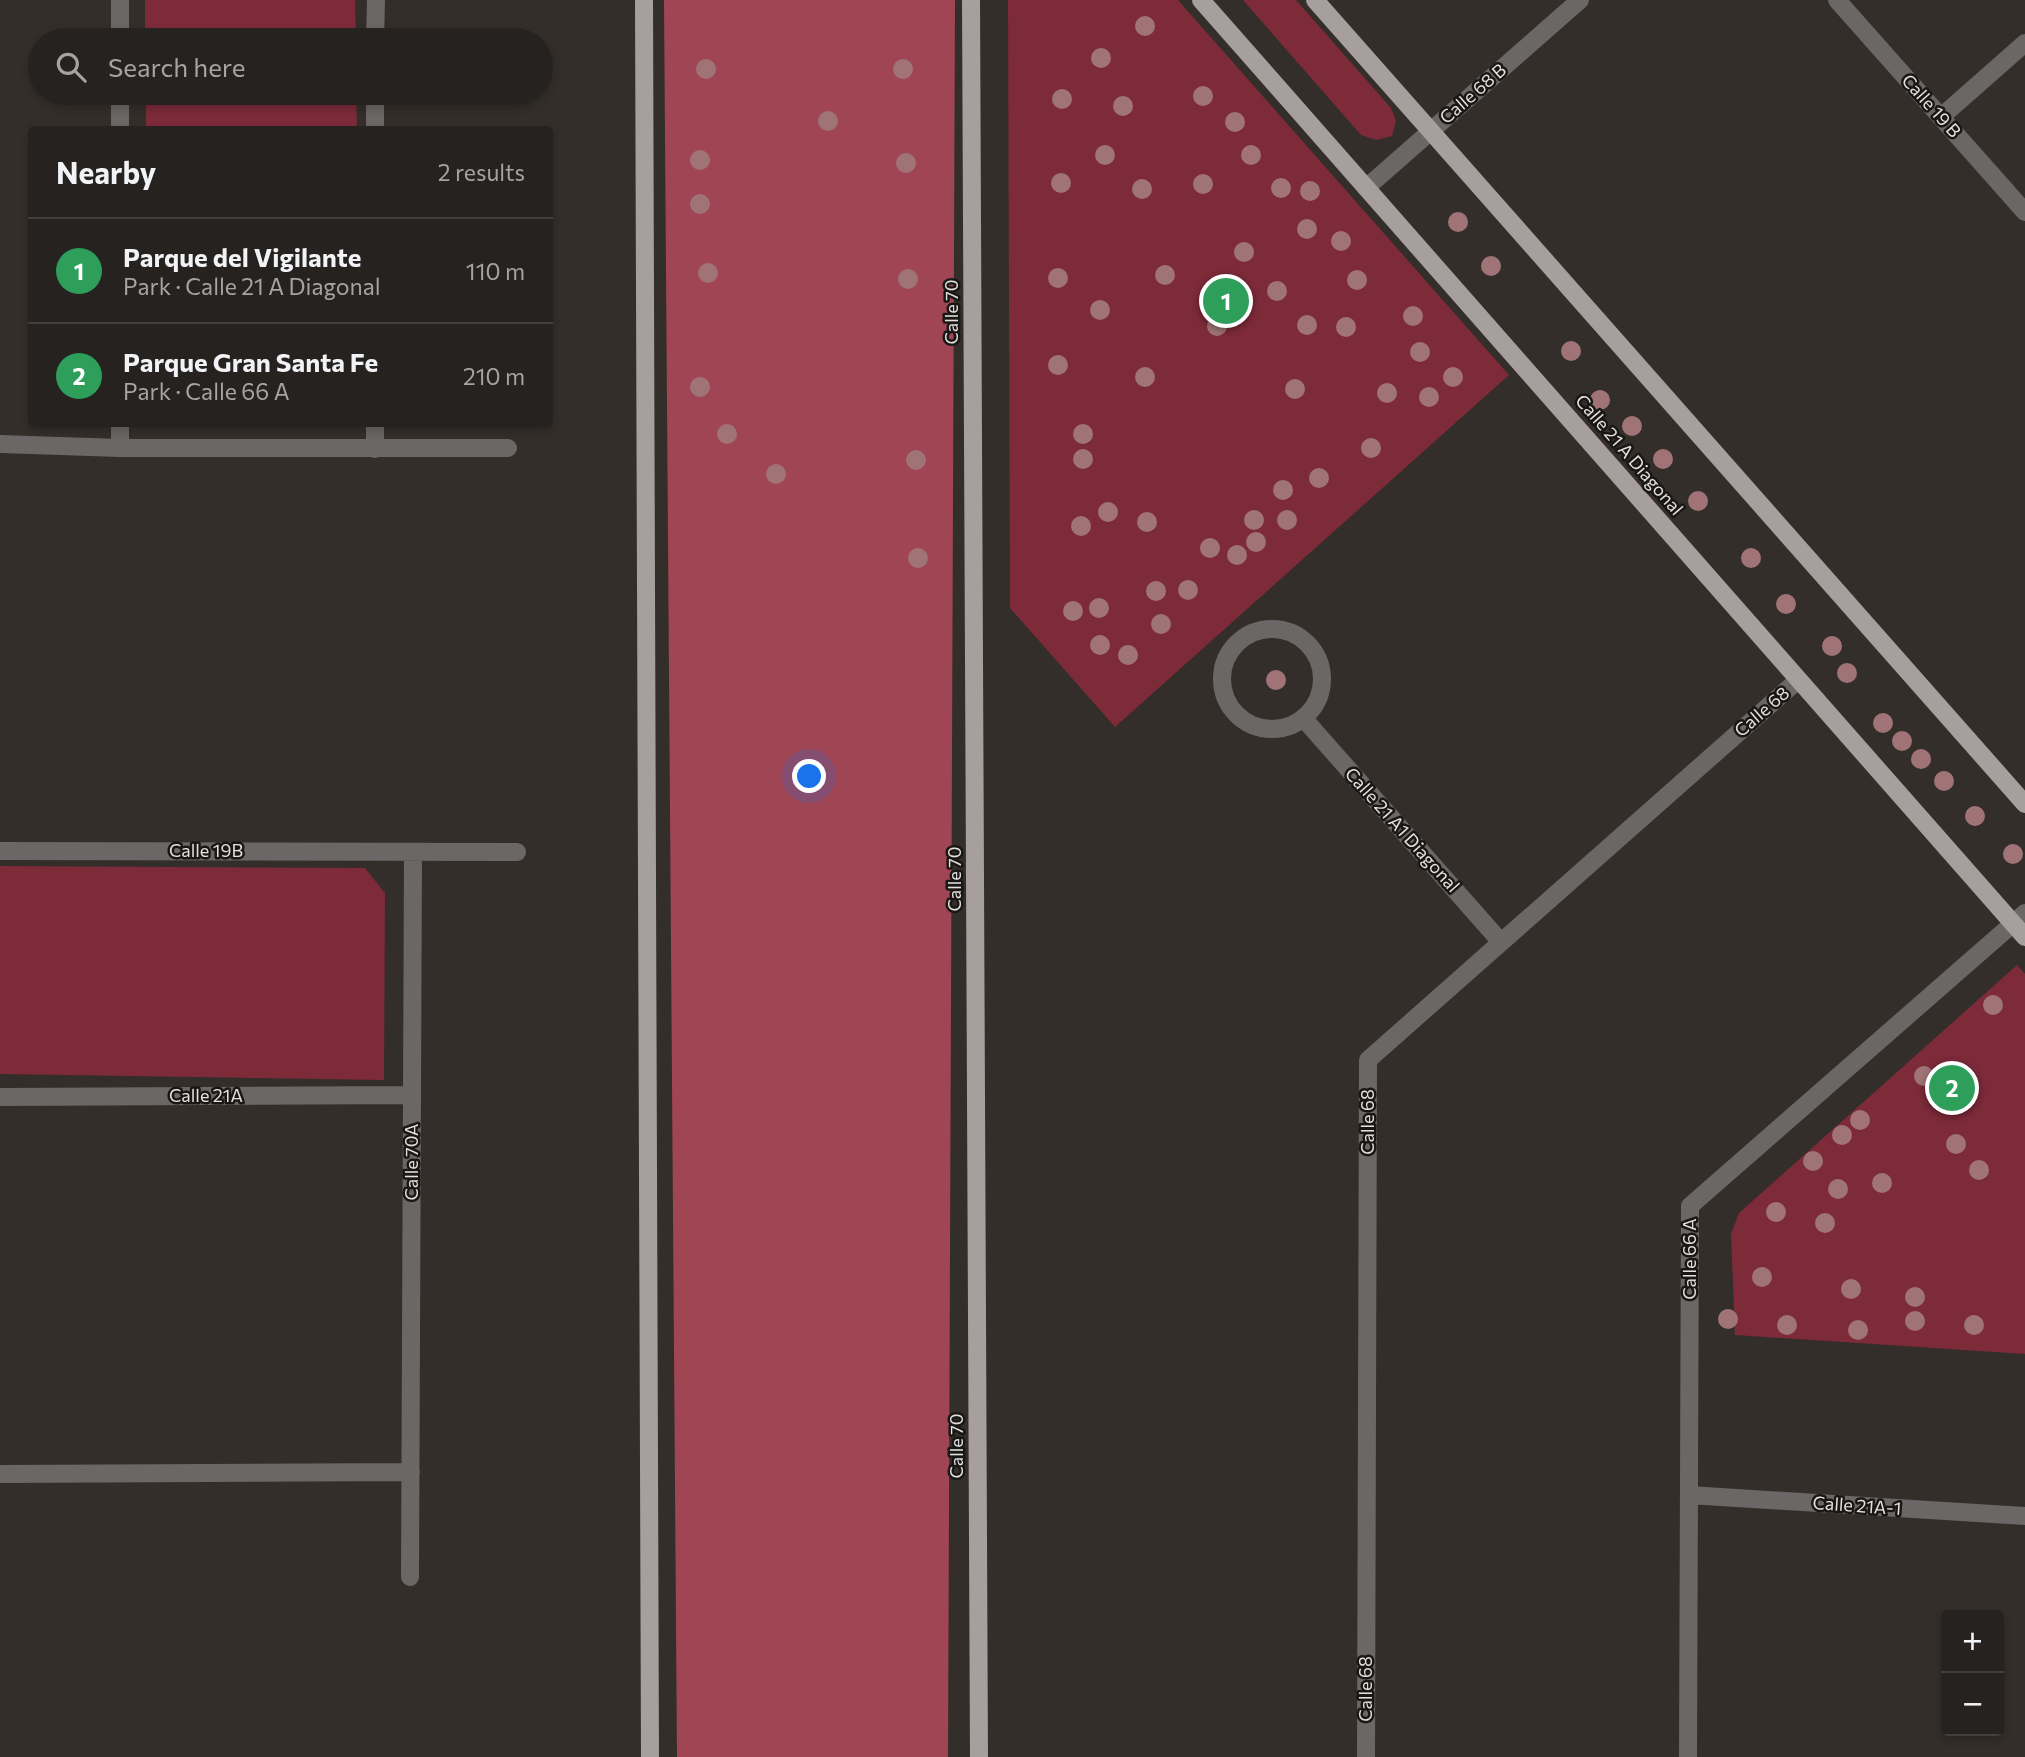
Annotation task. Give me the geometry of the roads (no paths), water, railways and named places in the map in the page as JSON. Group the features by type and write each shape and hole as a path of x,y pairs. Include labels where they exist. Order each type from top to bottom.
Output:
{"main road":[{"path":"644,0 650,1757"},
{"name":"Calle 70","path":"971,0 979,1757"},
{"name":"Calle 21 A Diagonal","path":"1201,0 1798,680 2021,925"},
{"path":"1315,0 2025,804"}],"street":[{"path":"120,0 120,28"},
{"path":"376,0 376,28"},
{"name":"Calle 68 B","path":"1366,188 1580,0"},
{"name":"Calle 19 B","path":"1837,0 2025,212"},
{"path":"1941,117 2025,43"},
{"path":"120,105 120,126"},
{"path":"375,105 375,126"},
{"path":"120,427 120,449"},
{"path":"374,449 375,427"},
{"path":"0,444 120,449 508,448"},
{"path":"1269,629 1300,637 1312,648 1320,662 1323,677 1321,694 1304,719 1287,727 1270,730 1254,727 1239,718 1222,689 1222,671 1227,656 1238,642 1252,633 1269,629"},
{"name":"Calle 68","path":"1366,1757 1368,1060 1798,680"},
{"name":"Calle 21 A1 Diagonal","path":"1304,719 1500,941"},
{"name":"Calle 19B","path":"0,850 517,852"},
{"name":"Calle 70A","path":"410,1577 413,852"},
{"name":"Calle 66 A","path":"1688,1757 1690,1206 2021,925"},
{"name":"Calle 21A","path":"0,1097 412,1095"},
{"path":"0,1474 411,1472"},
{"name":"Calle 21A-1","path":"1689,1495 2025,1516"}],"place":[{"name":"Parque del Vigilante","path":"1226,301"},
{"name":"Parque Gran Santa Fe","path":"1952,1088"}]}
